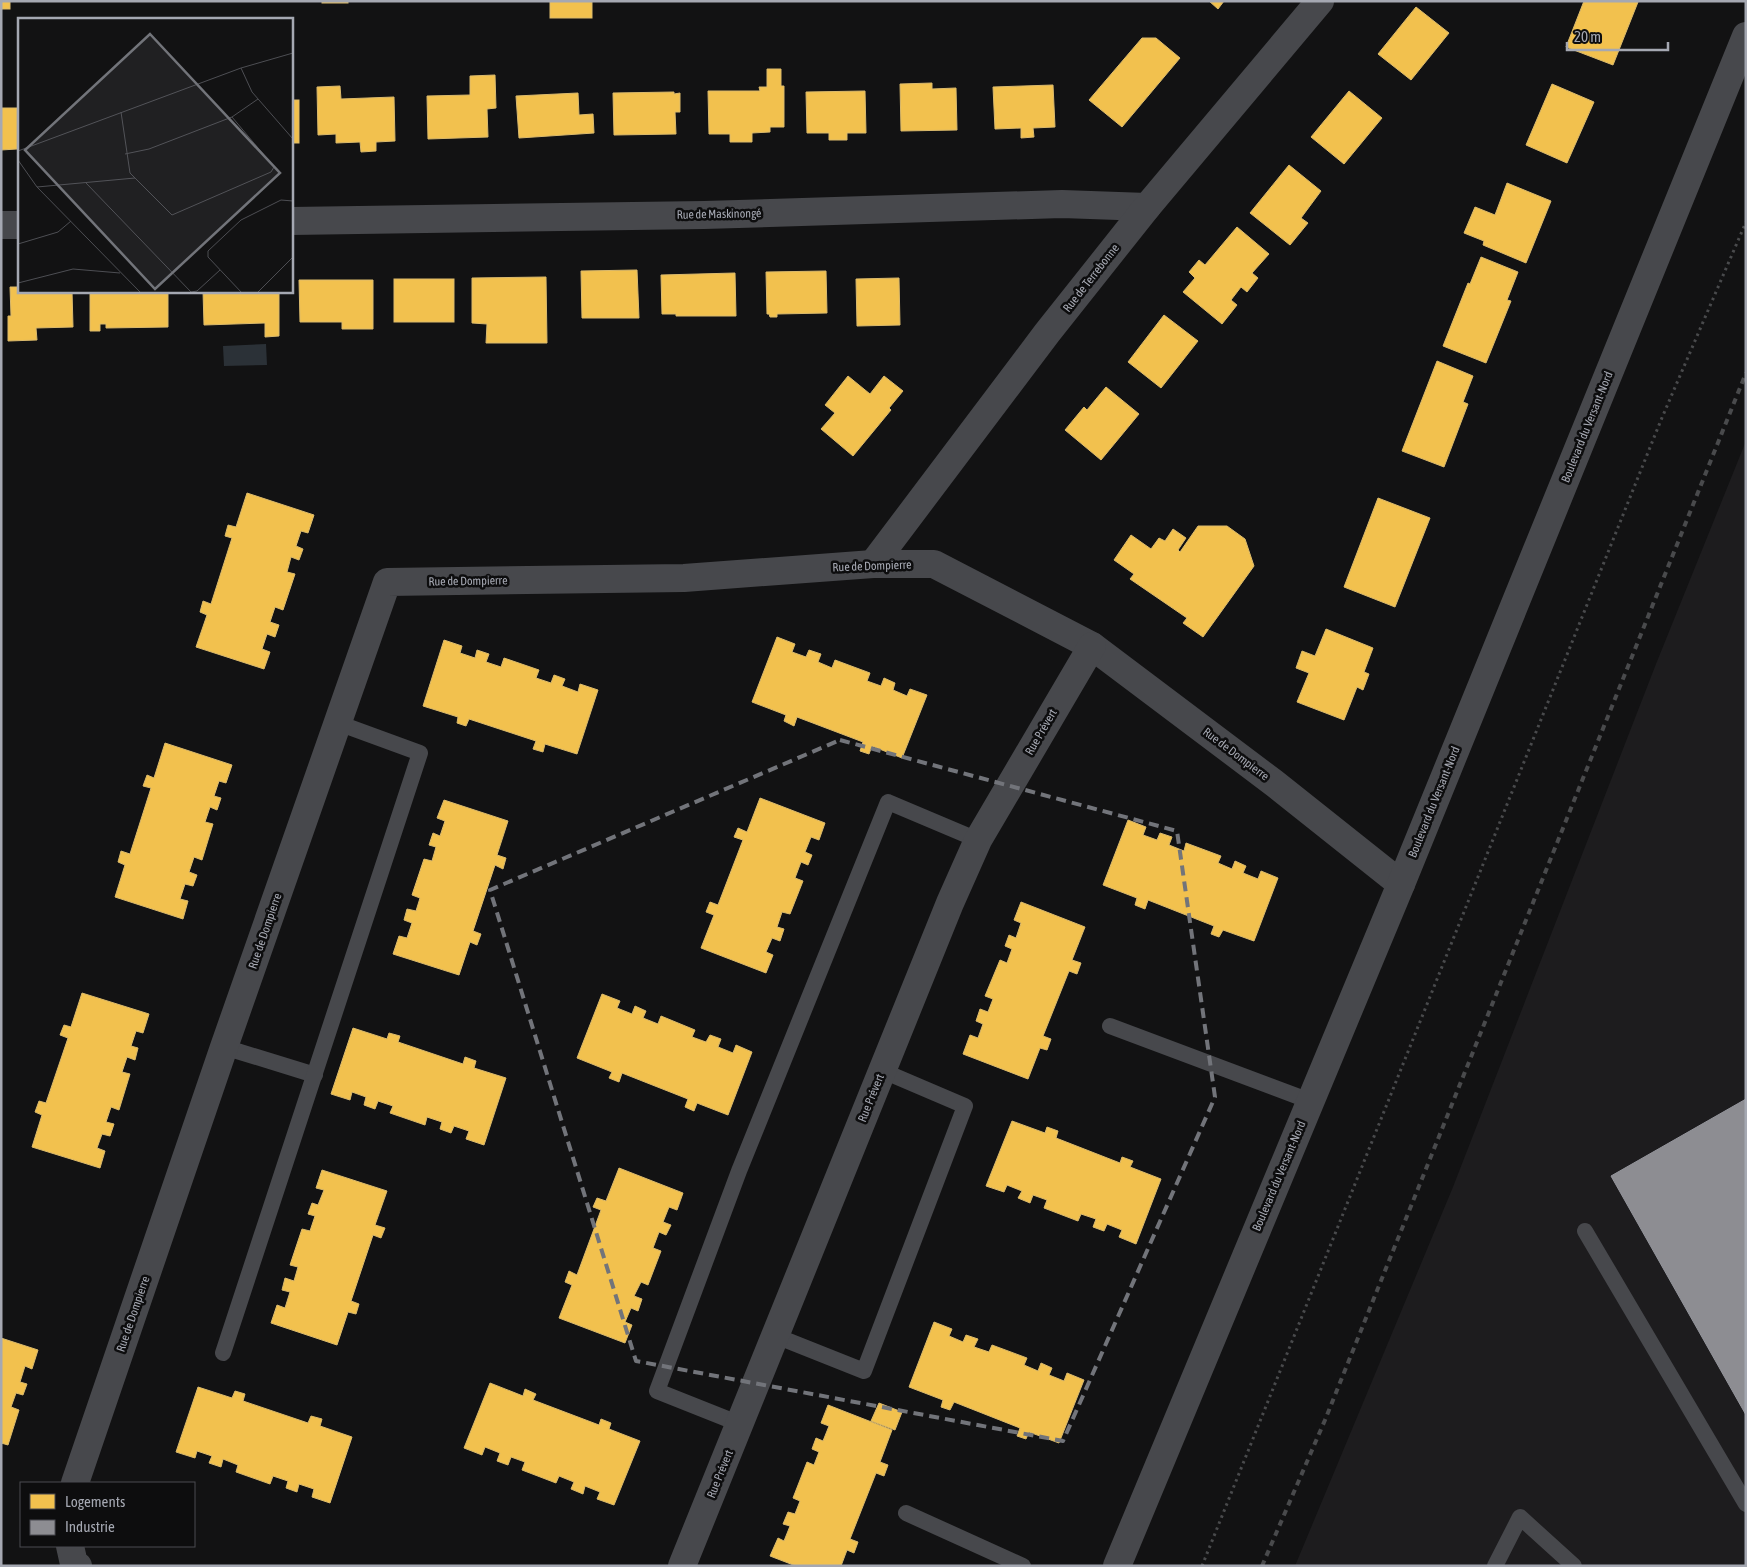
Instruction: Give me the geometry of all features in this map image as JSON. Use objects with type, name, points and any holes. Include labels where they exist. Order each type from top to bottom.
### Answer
[{"type":"street","name":"Rue de Terrebonne","points":[[873,564],[1047,334],[1148,206],[1320,1]]},
{"type":"street","name":"Boulevard du Versant-Nord","points":[[1117,1566],[1401,884],[1746,36]]},
{"type":"street","name":"Rue de Maskinongé","points":[[292,221],[694,215],[1062,204],[1148,206]]},
{"type":"street","points":[[1,225],[18,225]]},
{"type":"street","name":"Rue de Dompierre","points":[[75,1482],[224,1047],[387,582],[684,578],[873,564],[934,564],[1092,646],[1274,783],[1401,884]]},
{"type":"street","name":"Rue Prévert","points":[[682,1566],[950,904],[978,840],[1092,646]]},
{"type":"street","points":[[70,1547],[74,1564],[78,1566]]},
{"type":"lane","points":[[223,1353],[420,752],[338,723]]},
{"type":"lane","points":[[740,1424],[657,1391],[739,1171],[888,802],[978,840]]},
{"type":"lane","points":[[1110,1026],[1310,1101]]},
{"type":"lane","points":[[224,1047],[314,1075]]},
{"type":"lane","points":[[776,1336],[864,1371],[965,1106],[882,1071]]},
{"type":"lane","points":[[1585,1231],[1746,1504]]},
{"type":"lane","points":[[906,1514],[1023,1566]]},
{"type":"lane","points":[[1495,1566],[1520,1517],[1574,1566]]},
{"type":"path","points":[[1202,1566],[1657,428],[1746,222]]},
{"type":"highlighted area","points":[[840,740],[1177,831],[1215,1097],[1063,1441],[636,1361],[490,890]]},
{"type":"shaded area","points":[[266,344],[267,365],[224,366],[223,346]]},
{"type":"shaded area","points":[[1746,441],[1746,1566],[1295,1566],[1453,1187],[1656,664]]},
{"type":"building: Logements","points":[[1,1],[10,1],[10,9],[1,9]]},
{"type":"building: Logements","points":[[322,1],[348,1],[348,3],[322,3]]},
{"type":"building: Logements","points":[[550,1],[592,1],[592,18],[550,18]]},
{"type":"building: Logements","points":[[1209,1],[1224,1],[1218,9]]},
{"type":"building: Logements","points":[[1584,1],[1638,2],[1613,65],[1566,47]]},
{"type":"building: Logements","points":[[1416,7],[1449,33],[1411,80],[1378,54]]},
{"type":"building: Logements","points":[[1142,38],[1156,38],[1180,58],[1122,127],[1089,100]]},
{"type":"building: Logements","points":[[767,69],[781,69],[781,86],[784,86],[784,127],[770,127],[770,132],[752,133],[752,142],[730,142],[730,134],[709,134],[708,91],[760,91],[759,87],[767,87]]},
{"type":"building: Logements","points":[[495,75],[496,108],[487,109],[488,137],[428,139],[427,96],[470,95],[470,76]]},
{"type":"building: Logements","points":[[932,83],[932,89],[956,88],[957,130],[901,131],[900,84]]},
{"type":"building: Logements","points":[[1552,84],[1594,102],[1567,163],[1526,145]]},
{"type":"building: Logements","points":[[1053,85],[1055,127],[1033,128],[1034,137],[1021,138],[1021,128],[995,129],[993,87]]},
{"type":"building: Logements","points":[[340,86],[341,99],[394,97],[395,141],[376,142],[376,151],[361,152],[360,142],[336,143],[336,134],[318,135],[317,87]]},
{"type":"building: Logements","points":[[865,91],[866,133],[847,133],[847,140],[829,140],[829,133],[807,133],[806,92]]},
{"type":"building: Logements","points":[[1349,91],[1382,118],[1344,164],[1311,137]]},
{"type":"building: Logements","points":[[674,92],[674,94],[680,93],[680,112],[675,112],[676,134],[614,135],[613,93]]},
{"type":"building: Logements","points":[[578,93],[579,115],[593,114],[594,133],[519,138],[516,96]]},
{"type":"building: Logements","points":[[292,100],[299,100],[299,143],[292,143]]},
{"type":"building: Logements","points":[[1,108],[17,108],[17,149],[1,150]]},
{"type":"building: Logements","points":[[1289,165],[1321,191],[1301,218],[1308,223],[1290,245],[1250,213]]},
{"type":"building: Logements","points":[[1507,183],[1551,201],[1526,263],[1483,245],[1484,241],[1464,233],[1475,207],[1495,215]]},
{"type":"building: Logements","points":[[1237,227],[1269,254],[1252,273],[1258,278],[1247,292],[1241,287],[1231,300],[1237,305],[1222,324],[1183,292],[1195,278],[1189,272],[1199,260],[1205,265]]},
{"type":"building: Logements","points":[[1481,257],[1518,272],[1507,300],[1511,301],[1486,363],[1443,346],[1468,283],[1470,284]]},
{"type":"building: Logements","points":[[637,270],[639,318],[582,318],[581,271]]},
{"type":"building: Logements","points":[[826,271],[827,313],[777,314],[777,317],[770,317],[767,314],[766,272]]},
{"type":"building: Logements","points":[[735,273],[736,316],[676,316],[676,314],[662,314],[661,275]]},
{"type":"building: Logements","points":[[546,277],[547,343],[486,343],[487,324],[472,323],[472,278]]},
{"type":"building: Logements","points":[[899,278],[900,325],[857,326],[856,279]]},
{"type":"building: Logements","points":[[394,279],[454,279],[454,322],[394,322]]},
{"type":"building: Logements","points":[[299,280],[373,280],[373,329],[342,329],[342,322],[300,322]]},
{"type":"building: Logements","points":[[10,287],[18,287],[18,292],[72,292],[73,327],[36,328],[37,340],[8,341],[8,316],[11,316]]},
{"type":"building: Logements","points":[[90,292],[168,292],[168,327],[106,328],[106,324],[100,324],[100,331],[90,331]]},
{"type":"building: Logements","points":[[203,292],[279,292],[279,336],[265,337],[265,323],[204,325]]},
{"type":"building: Logements","points":[[1164,315],[1198,341],[1161,388],[1128,362]]},
{"type":"building: Logements","points":[[1437,361],[1473,376],[1463,402],[1468,404],[1444,467],[1402,451]]},
{"type":"building: Logements","points":[[848,376],[870,394],[884,376],[903,391],[889,408],[891,410],[853,456],[821,429],[835,413],[825,405]]},
{"type":"building: Logements","points":[[1106,387],[1139,414],[1101,460],[1065,430],[1084,407],[1087,410]]},
{"type":"building: Logements","points":[[247,493],[314,515],[308,533],[301,531],[296,546],[303,549],[299,560],[291,557],[287,572],[295,574],[283,610],[275,607],[270,622],[279,625],[275,637],[267,634],[262,649],[270,652],[264,669],[196,647],[207,615],[200,612],[203,601],[211,604],[232,538],[225,536],[228,525],[236,527]]},
{"type":"building: Logements","points":[[1378,498],[1430,518],[1395,607],[1344,587]]},
{"type":"building: Logements","points":[[1198,526],[1227,526],[1245,539],[1254,566],[1203,637],[1183,623],[1187,618],[1130,579],[1134,574],[1114,560],[1131,535],[1151,549],[1159,538],[1165,541],[1173,529],[1186,538],[1178,550],[1180,552]]},
{"type":"building: Logements","points":[[1326,629],[1373,648],[1364,672],[1369,674],[1363,690],[1357,687],[1344,720],[1297,702],[1309,673],[1296,668],[1302,651],[1315,656]]},
{"type":"building: Logements","points":[[777,637],[795,644],[792,652],[806,657],[809,650],[821,654],[818,662],[832,668],[835,660],[870,673],[867,681],[881,686],[884,678],[895,683],[893,690],[907,696],[910,689],[927,695],[902,758],[872,746],[869,754],[860,751],[863,742],[797,717],[794,726],[784,721],[786,715],[752,702]]},
{"type":"building: Logements","points":[[444,640],[462,646],[460,653],[475,658],[477,650],[489,654],[486,662],[501,667],[504,658],[539,670],[536,678],[551,683],[554,675],[565,679],[562,686],[578,692],[580,684],[598,690],[577,754],[545,744],[543,752],[533,749],[536,741],[469,719],[466,726],[457,723],[458,717],[423,706]]},
{"type":"building: Logements","points":[[165,743],[232,765],[226,783],[219,781],[214,796],[221,798],[217,810],[210,807],[205,822],[213,824],[202,860],[194,857],[189,872],[197,875],[193,886],[185,884],[180,899],[188,901],[183,919],[115,897],[125,865],[118,862],[121,851],[130,854],[151,788],[143,786],[147,775],[154,778]]},
{"type":"building: Logements","points":[[760,798],[825,823],[819,840],[811,837],[805,852],[812,855],[808,865],[801,862],[795,878],[803,881],[790,914],[782,912],[777,927],[784,929],[780,941],[772,938],[766,952],[773,955],[766,973],[701,948],[714,915],[706,912],[710,902],[718,905],[743,840],[734,837],[738,828],[747,832]]},
{"type":"building: Logements","points":[[444,800],[508,821],[497,855],[506,858],[503,869],[495,865],[473,931],[481,934],[477,945],[470,942],[459,975],[393,954],[399,936],[407,938],[412,923],[404,920],[407,909],[416,911],[420,898],[412,895],[424,859],[432,861],[436,847],[429,845],[433,833],[440,836],[445,821],[437,818]]},
{"type":"building: Logements","points":[[1128,820],[1146,827],[1143,835],[1157,840],[1160,833],[1172,837],[1169,845],[1184,851],[1186,843],[1221,856],[1218,863],[1232,869],[1235,861],[1246,866],[1243,873],[1258,879],[1261,871],[1278,878],[1254,941],[1223,930],[1219,937],[1211,934],[1214,926],[1148,900],[1145,909],[1135,905],[1137,898],[1103,885]]},
{"type":"building: Logements","points":[[1021,902],[1085,927],[1072,960],[1081,963],[1077,974],[1069,971],[1043,1036],[1051,1039],[1047,1050],[1040,1048],[1028,1079],[963,1054],[970,1035],[978,1038],[983,1024],[976,1021],[980,1009],[988,1012],[993,999],[985,996],[1000,960],[1007,963],[1012,949],[1005,946],[1009,935],[1016,938],[1021,923],[1014,920]]},
{"type":"building: Logements","points":[[82,993],[149,1014],[143,1033],[136,1031],[131,1046],[138,1048],[135,1060],[127,1057],[122,1072],[130,1074],[119,1110],[111,1107],[106,1122],[114,1124],[110,1136],[102,1134],[97,1148],[105,1151],[100,1168],[32,1147],[42,1115],[35,1112],[39,1101],[46,1103],[68,1038],[60,1035],[64,1025],[71,1027]]},
{"type":"building: Logements","points":[[602,994],[620,1001],[617,1008],[632,1014],[635,1006],[646,1011],[643,1018],[658,1024],[661,1016],[695,1030],[692,1037],[706,1042],[710,1035],[721,1039],[718,1047],[733,1053],[736,1045],[752,1052],[728,1115],[697,1103],[694,1111],[685,1107],[688,1099],[622,1073],[619,1082],[609,1078],[612,1072],[577,1058]]},
{"type":"building: Logements","points":[[353,1028],[387,1039],[389,1033],[400,1036],[398,1042],[463,1064],[465,1057],[476,1061],[474,1068],[506,1078],[484,1145],[466,1139],[469,1131],[454,1126],[451,1133],[440,1129],[442,1122],[427,1117],[425,1125],[390,1113],[393,1106],[378,1101],[375,1109],[364,1105],[366,1097],[352,1092],[350,1100],[331,1094]]},
{"type":"building: Logements","points":[[1012,1121],[1045,1133],[1047,1127],[1058,1131],[1056,1138],[1120,1163],[1122,1157],[1133,1161],[1130,1167],[1161,1179],[1136,1244],[1119,1237],[1122,1230],[1107,1224],[1104,1231],[1093,1227],[1096,1219],[1081,1214],[1078,1221],[1044,1208],[1047,1200],[1033,1195],[1030,1203],[1018,1198],[1022,1191],[1007,1185],[1004,1192],[986,1186]]},
{"type":"building: Logements","points":[[619,1168],[683,1193],[677,1210],[669,1207],[663,1222],[671,1225],[666,1235],[659,1232],[653,1248],[661,1251],[648,1285],[641,1282],[634,1296],[642,1299],[638,1311],[631,1308],[625,1322],[632,1325],[625,1343],[559,1318],[572,1285],[565,1282],[569,1271],[577,1275],[601,1210],[593,1207],[597,1198],[606,1201]]},
{"type":"building: Logements","points":[[322,1170],[387,1191],[375,1225],[385,1228],[381,1238],[373,1235],[351,1301],[359,1304],[356,1314],[348,1312],[337,1345],[271,1323],[277,1305],[285,1308],[290,1292],[282,1290],[285,1278],[294,1281],[298,1267],[290,1265],[302,1229],[310,1231],[315,1216],[308,1214],[312,1203],[318,1205],[324,1190],[316,1188]]},
{"type":"building: Logements","points":[[934,1322],[952,1329],[949,1336],[963,1342],[966,1335],[978,1339],[974,1347],[989,1352],[992,1345],[1027,1358],[1024,1365],[1038,1371],[1041,1363],[1052,1368],[1049,1375],[1064,1381],[1067,1373],[1084,1380],[1059,1443],[1029,1432],[1026,1439],[1017,1436],[1020,1428],[954,1402],[950,1410],[941,1407],[943,1400],[909,1387]]},
{"type":"building: Logements","points":[[1,1338],[38,1350],[32,1369],[25,1366],[20,1382],[27,1384],[23,1395],[16,1393],[11,1407],[19,1410],[8,1445],[1,1443]]},
{"type":"building: Logements","points":[[490,1383],[523,1396],[525,1389],[536,1394],[533,1400],[599,1425],[601,1419],[611,1423],[609,1429],[640,1441],[614,1505],[597,1499],[600,1492],[585,1486],[583,1494],[571,1489],[574,1482],[559,1476],[556,1483],[522,1470],[525,1462],[511,1457],[508,1465],[497,1461],[500,1453],[485,1447],[482,1455],[464,1448]]},
{"type":"building: Logements","points":[[198,1387],[232,1398],[235,1391],[245,1394],[243,1401],[308,1423],[311,1416],[322,1419],[320,1426],[352,1437],[330,1503],[312,1497],[314,1489],[299,1484],[297,1492],[286,1488],[288,1481],[273,1476],[270,1484],[236,1472],[238,1465],[223,1459],[221,1467],[209,1463],[212,1456],[197,1451],[195,1458],[176,1452]]},
{"type":"building: Logements","points":[[879,1403],[902,1412],[895,1430],[871,1421]]},
{"type":"building: Logements","points":[[828,1405],[892,1430],[880,1462],[888,1465],[884,1476],[876,1473],[850,1539],[858,1542],[854,1553],[847,1550],[841,1566],[796,1566],[770,1556],[778,1538],[784,1541],[790,1526],[783,1524],[788,1512],[795,1514],[800,1501],[793,1498],[807,1462],[814,1465],[819,1452],[812,1449],[816,1438],[823,1441],[829,1426],[821,1423]]},
{"type":"building: Industrie","points":[[1746,1099],[1746,1415],[1611,1176]]},
{"type":"railway","points":[[1262,1566],[1325,1420],[1746,373]]}]
